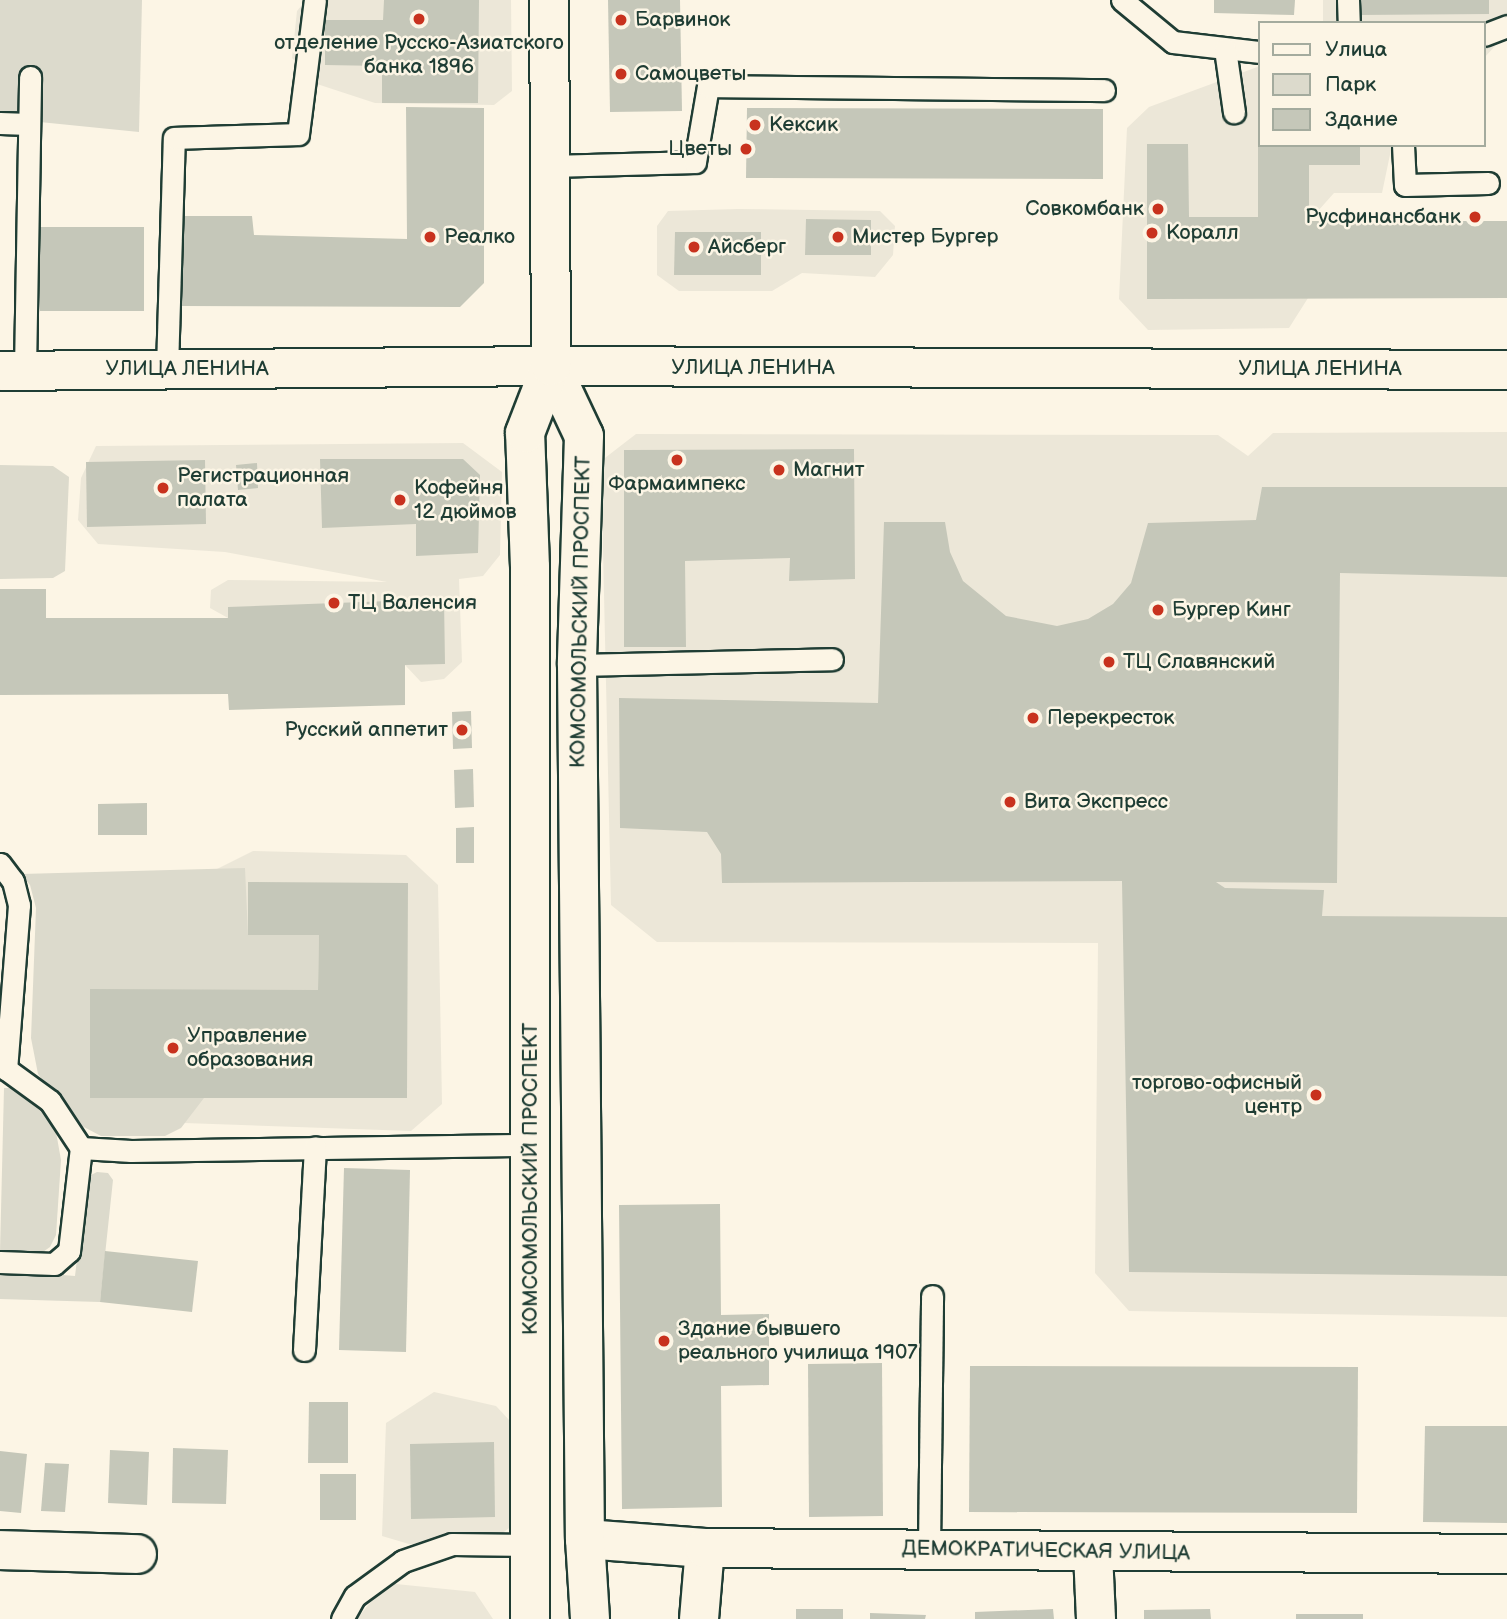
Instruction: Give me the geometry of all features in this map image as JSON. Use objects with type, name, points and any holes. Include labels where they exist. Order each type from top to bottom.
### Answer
[{"type":"main road","points":[[550,0],[551,366]]},
{"type":"main road","name":"УЛИЦА ЛЕНИНА","points":[[12,371],[551,366],[1507,370]]},
{"type":"main road","name":"КОМСОМОЛЬСКИЙ ПРОСПЕКТ","points":[[551,366],[584,436],[577,665],[585,1539],[590,1619]]},
{"type":"main road","name":"КОМСОМОЛЬСКИЙ ПРОСПЕКТ","points":[[530,1619],[530,567],[525,433],[551,366]]},
{"type":"main road","name":"ДЕМОКРАТИЧЕСКАЯ УЛИЦА","points":[[585,1539],[705,1548],[1507,1554]]},
{"type":"main road","points":[[699,1619],[705,1548]]},
{"type":"main road","points":[[0,1549],[137,1554]]},
{"type":"main road","points":[[1093,1553],[1096,1619]]},
{"type":"lane","points":[[167,369],[174,138],[298,134],[315,0]]},
{"type":"lane","points":[[1122,0],[1173,42],[1258,52]]},
{"type":"lane","points":[[1348,0],[1349,21]]},
{"type":"lane","points":[[1486,34],[1507,26]]},
{"type":"lane","points":[[1225,49],[1234,112]]},
{"type":"lane","points":[[12,371],[30,77]]},
{"type":"lane","points":[[552,166],[695,162],[708,86],[1104,90]]},
{"type":"lane","points":[[0,123],[29,124]]},
{"type":"lane","points":[[1403,147],[1405,184],[1488,183]]},
{"type":"lane","points":[[577,665],[832,659]]},
{"type":"lane","points":[[0,864],[13,881],[19,905],[3,1071],[50,1101],[82,1148],[69,1251],[54,1264],[0,1262]]},
{"type":"lane","points":[[82,1148],[131,1151],[532,1145]]},
{"type":"lane","points":[[304,1350],[315,1147]]},
{"type":"lane","points":[[929,1548],[932,1296]]},
{"type":"lane","points":[[342,1619],[355,1596],[403,1560],[452,1544],[531,1545]]},
{"type":"shaded area","points":[[306,0],[511,0],[512,91],[494,105],[375,103],[317,84],[292,58],[297,11]]},
{"type":"shaded area","points":[[1323,0],[1507,0],[1507,33],[1486,56],[1486,21],[1323,21]]},
{"type":"shaded area","points":[[1258,67],[1258,147],[1392,147],[1382,193],[1334,193],[1309,221],[1308,298],[1289,328],[1148,330],[1119,299],[1127,128],[1149,107]]},
{"type":"shaded area","points":[[668,211],[880,211],[895,226],[893,255],[875,277],[802,273],[772,291],[679,291],[657,275],[657,226]]},
{"type":"shaded area","points":[[1507,432],[1507,1317],[1129,1311],[1095,1273],[1098,943],[657,942],[611,905],[601,461],[636,434],[1218,435],[1248,456],[1273,433]]},
{"type":"shaded area","points":[[463,443],[502,472],[500,555],[483,576],[459,579],[462,662],[444,679],[421,682],[405,665],[404,632],[228,618],[210,608],[211,590],[228,580],[387,582],[225,552],[98,544],[78,520],[81,478],[96,446]]},
{"type":"shaded area","points":[[253,851],[406,855],[438,885],[442,1104],[411,1131],[69,1119],[51,980],[217,869]]},
{"type":"shaded area","points":[[434,1392],[496,1406],[521,1433],[514,1524],[491,1542],[409,1544],[382,1536],[386,1423]]},
{"type":"shaded area","points":[[386,1583],[475,1592],[493,1619],[357,1619]]},
{"type":"green space","points":[[0,0],[142,0],[139,132],[0,118]]},
{"type":"green space","points":[[0,465],[53,466],[69,477],[65,571],[53,578],[0,579]]},
{"type":"green space","points":[[245,868],[248,935],[319,935],[318,990],[91,990],[204,1098],[181,1128],[165,1136],[101,1136],[82,1126],[61,1107],[38,1074],[31,1038],[36,908],[30,885],[21,874]]},
{"type":"green space","points":[[4,1088],[15,1088],[43,1113],[56,1132],[61,1160],[56,1235],[50,1247],[40,1254],[0,1252]]},
{"type":"green space","points":[[97,1172],[108,1173],[113,1180],[100,1302],[0,1299],[0,1270],[75,1276],[87,1177]]},
{"type":"building","points":[[384,0],[479,0],[478,103],[382,103],[382,66],[325,65],[325,20],[383,20]]},
{"type":"building","points":[[608,0],[680,0],[682,111],[610,112]]},
{"type":"building","points":[[1214,0],[1295,0],[1294,15],[1214,13]]},
{"type":"building","points":[[1358,0],[1489,0],[1489,14],[1358,15]]},
{"type":"building","points":[[406,107],[484,108],[484,283],[460,307],[182,306],[181,216],[252,216],[254,235],[407,239]]},
{"type":"building","points":[[747,108],[1103,109],[1103,179],[746,178]]},
{"type":"building","points":[[1147,144],[1188,144],[1189,217],[1258,217],[1258,147],[1360,147],[1360,165],[1309,165],[1309,221],[1507,221],[1507,298],[1147,299]]},
{"type":"building","name":"Мистер Бургер","points":[[806,219],[871,220],[871,255],[805,255]]},
{"type":"building","points":[[40,227],[144,227],[144,311],[40,311]]},
{"type":"building","points":[[675,232],[761,232],[761,275],[674,275]]},
{"type":"building","points":[[854,449],[855,579],[789,581],[790,558],[685,561],[686,647],[624,647],[624,450]]},
{"type":"building","name":"Кофейня 12 дюймов","points":[[320,459],[463,459],[480,475],[478,553],[416,556],[416,524],[322,528]]},
{"type":"building","points":[[205,460],[206,524],[87,527],[86,462]]},
{"type":"building","points":[[257,463],[258,488],[238,490],[236,465]]},
{"type":"building","points":[[1262,487],[1507,487],[1507,577],[1340,573],[1337,883],[1216,882],[1225,888],[1324,890],[1322,916],[1507,917],[1507,1276],[1129,1272],[1122,881],[722,883],[721,854],[707,832],[620,828],[619,698],[878,703],[884,522],[945,522],[950,552],[963,581],[1006,616],[1057,626],[1088,619],[1113,604],[1131,583],[1148,523],[1256,520]]},
{"type":"building","points":[[0,589],[46,589],[46,618],[228,618],[228,607],[444,599],[445,664],[405,665],[405,705],[229,710],[228,694],[0,695]]},
{"type":"building","name":"Русский аппетит","points":[[471,711],[472,748],[453,749],[452,712]]},
{"type":"building","points":[[473,769],[474,807],[455,808],[454,770]]},
{"type":"building","points":[[147,803],[147,835],[98,835],[98,804]]},
{"type":"building","points":[[474,827],[474,863],[456,863],[456,828]]},
{"type":"building","points":[[248,882],[408,883],[407,1098],[90,1098],[90,989],[318,990],[319,935],[248,935]]},
{"type":"building","points":[[344,1168],[410,1170],[406,1352],[339,1350]]},
{"type":"building","points":[[720,1204],[721,1315],[769,1314],[769,1385],[721,1386],[722,1507],[622,1509],[619,1205]]},
{"type":"building","points":[[105,1251],[198,1261],[192,1312],[100,1302]]},
{"type":"building","points":[[882,1363],[883,1516],[809,1517],[808,1364]]},
{"type":"building","points":[[970,1366],[1358,1367],[1357,1513],[969,1512]]},
{"type":"building","points":[[309,1402],[348,1402],[348,1463],[308,1463]]},
{"type":"building","points":[[1425,1426],[1507,1426],[1507,1523],[1423,1522]]},
{"type":"building","points":[[494,1442],[495,1517],[411,1519],[410,1444]]},
{"type":"building","points":[[173,1448],[228,1450],[226,1504],[172,1503]]},
{"type":"building","points":[[110,1450],[149,1452],[147,1505],[108,1503]]},
{"type":"building","points":[[0,1451],[27,1454],[21,1513],[0,1511]]},
{"type":"building","points":[[45,1463],[69,1464],[65,1512],[41,1511]]},
{"type":"building","points":[[320,1474],[356,1474],[356,1520],[320,1520]]},
{"type":"building","points":[[796,1609],[843,1609],[843,1619],[796,1619]]},
{"type":"building","points":[[1053,1609],[1054,1619],[975,1619],[975,1612]]},
{"type":"building","points":[[1210,1609],[1211,1619],[1144,1619],[1144,1610]]},
{"type":"building","points":[[870,1613],[926,1615],[925,1619],[870,1619]]},
{"type":"building","points":[[1296,1614],[1363,1614],[1363,1619],[1296,1619]]},
{"type":"place","name":"отделение Русско-Азиатского банка 1896","points":[[419,19]]},
{"type":"place","name":"Барвинок","points":[[621,20]]},
{"type":"place","name":"Самоцветы","points":[[621,74]]},
{"type":"place","name":"Кексик","points":[[755,125]]},
{"type":"place","name":"Цветы","points":[[746,149]]},
{"type":"place","name":"Совкомбанк","points":[[1158,209]]},
{"type":"place","name":"Русфинансбанк","points":[[1475,217]]},
{"type":"place","name":"Коралл","points":[[1152,233]]},
{"type":"place","name":"Реалко","points":[[430,237]]},
{"type":"place","name":"Мистер Бургер","points":[[838,237]]},
{"type":"place","name":"Айсберг","points":[[694,247]]},
{"type":"place","name":"Фармаимпекс","points":[[677,460]]},
{"type":"place","name":"Магнит","points":[[779,470]]},
{"type":"place","name":"Регистрационная палата","points":[[163,488]]},
{"type":"place","name":"Кофейня 12 дюймов","points":[[400,500]]},
{"type":"place","name":"ТЦ Валенсия","points":[[334,603]]},
{"type":"place","name":"Бургер Кинг","points":[[1158,610]]},
{"type":"place","name":"ТЦ Славянский","points":[[1109,662]]},
{"type":"place","name":"Перекресток","points":[[1033,718]]},
{"type":"place","name":"Русский аппетит","points":[[462,730]]},
{"type":"place","name":"Вита Экспресс","points":[[1010,802]]},
{"type":"place","name":"Управление образования","points":[[173,1048]]},
{"type":"place","name":"торгово-офисный центр","points":[[1316,1095]]},
{"type":"place","name":"Здание бывшего реального училища 1907","points":[[664,1341]]}]
